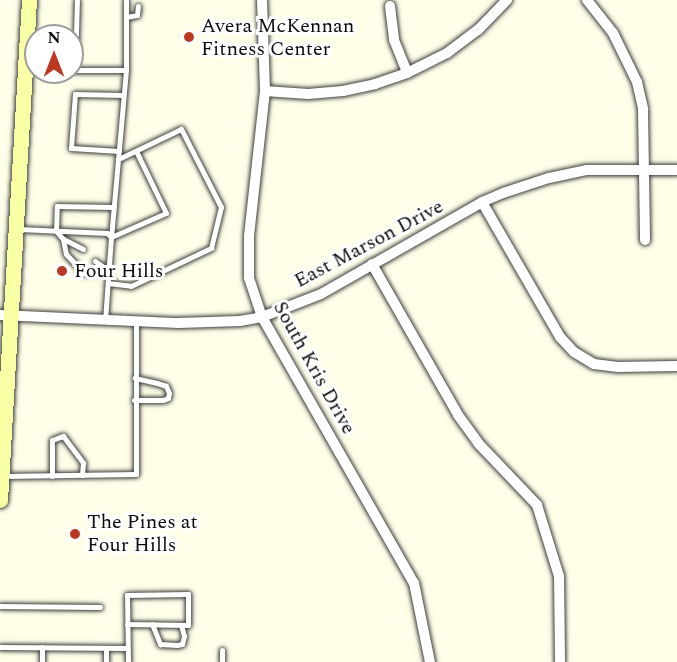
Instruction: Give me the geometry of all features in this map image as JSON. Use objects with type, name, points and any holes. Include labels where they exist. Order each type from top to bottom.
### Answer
[{"type":"main road","points":[[29,0],[30,24]]},
{"type":"main road","points":[[0,500],[6,409],[6,315],[17,229],[30,84]]},
{"type":"street","name":"South Kris Drive","points":[[262,0],[265,91],[248,258],[249,278],[262,317],[414,584],[427,634],[430,662]]},
{"type":"street","points":[[265,91],[308,94],[343,91],[375,84],[407,73],[462,41],[507,0]]},
{"type":"street","points":[[587,0],[613,33],[637,82],[644,109],[645,240]]},
{"type":"street","points":[[390,6],[394,40],[407,73]]},
{"type":"street","name":"East Marson Drive","points":[[6,315],[136,322],[211,323],[262,317],[321,294],[482,202],[549,178],[587,170],[677,170]]},
{"type":"street","points":[[482,202],[560,337],[574,352],[594,364],[677,366]]},
{"type":"street","points":[[372,264],[458,415],[478,443],[537,505],[559,576],[561,662]]},
{"type":"lane","points":[[76,24],[77,0]]},
{"type":"lane","points":[[105,320],[126,70],[126,0]]},
{"type":"lane","points":[[126,17],[137,15],[138,6]]},
{"type":"lane","points":[[84,70],[126,70]]},
{"type":"lane","points":[[118,152],[71,148],[75,94],[123,95]]},
{"type":"lane","points":[[108,283],[131,286],[211,248],[221,207],[181,129],[118,159]]},
{"type":"lane","points":[[111,237],[166,213],[136,151]]},
{"type":"lane","points":[[83,249],[63,238],[56,231],[57,206],[114,207]]},
{"type":"lane","points":[[17,229],[107,233],[111,237]]},
{"type":"lane","points":[[63,238],[66,254],[84,273],[109,270]]},
{"type":"lane","points":[[95,261],[109,270]]},
{"type":"lane","points":[[2,477],[135,474],[136,322]]},
{"type":"lane","points":[[135,378],[158,383],[166,387],[169,393],[168,398],[163,400],[135,400]]},
{"type":"lane","points":[[52,476],[52,440],[63,436],[83,463],[82,475]]},
{"type":"lane","points":[[127,624],[188,625],[188,594],[127,595],[127,624],[128,662]]},
{"type":"lane","points":[[0,606],[100,607]]},
{"type":"lane","points":[[152,624],[160,644],[177,645],[182,644],[184,636],[181,625]]},
{"type":"lane","points":[[0,647],[128,648]]},
{"type":"lane","points":[[42,647],[42,662]]},
{"type":"lane","points":[[105,662],[106,648]]},
{"type":"lane","points":[[222,650],[222,662]]},
{"type":"place","name":"Avera McKennan Fitness Center","points":[[189,37]]},
{"type":"place","name":"Four Hills","points":[[62,271]]},
{"type":"place","name":"The Pines at Four Hills","points":[[75,534]]}]
